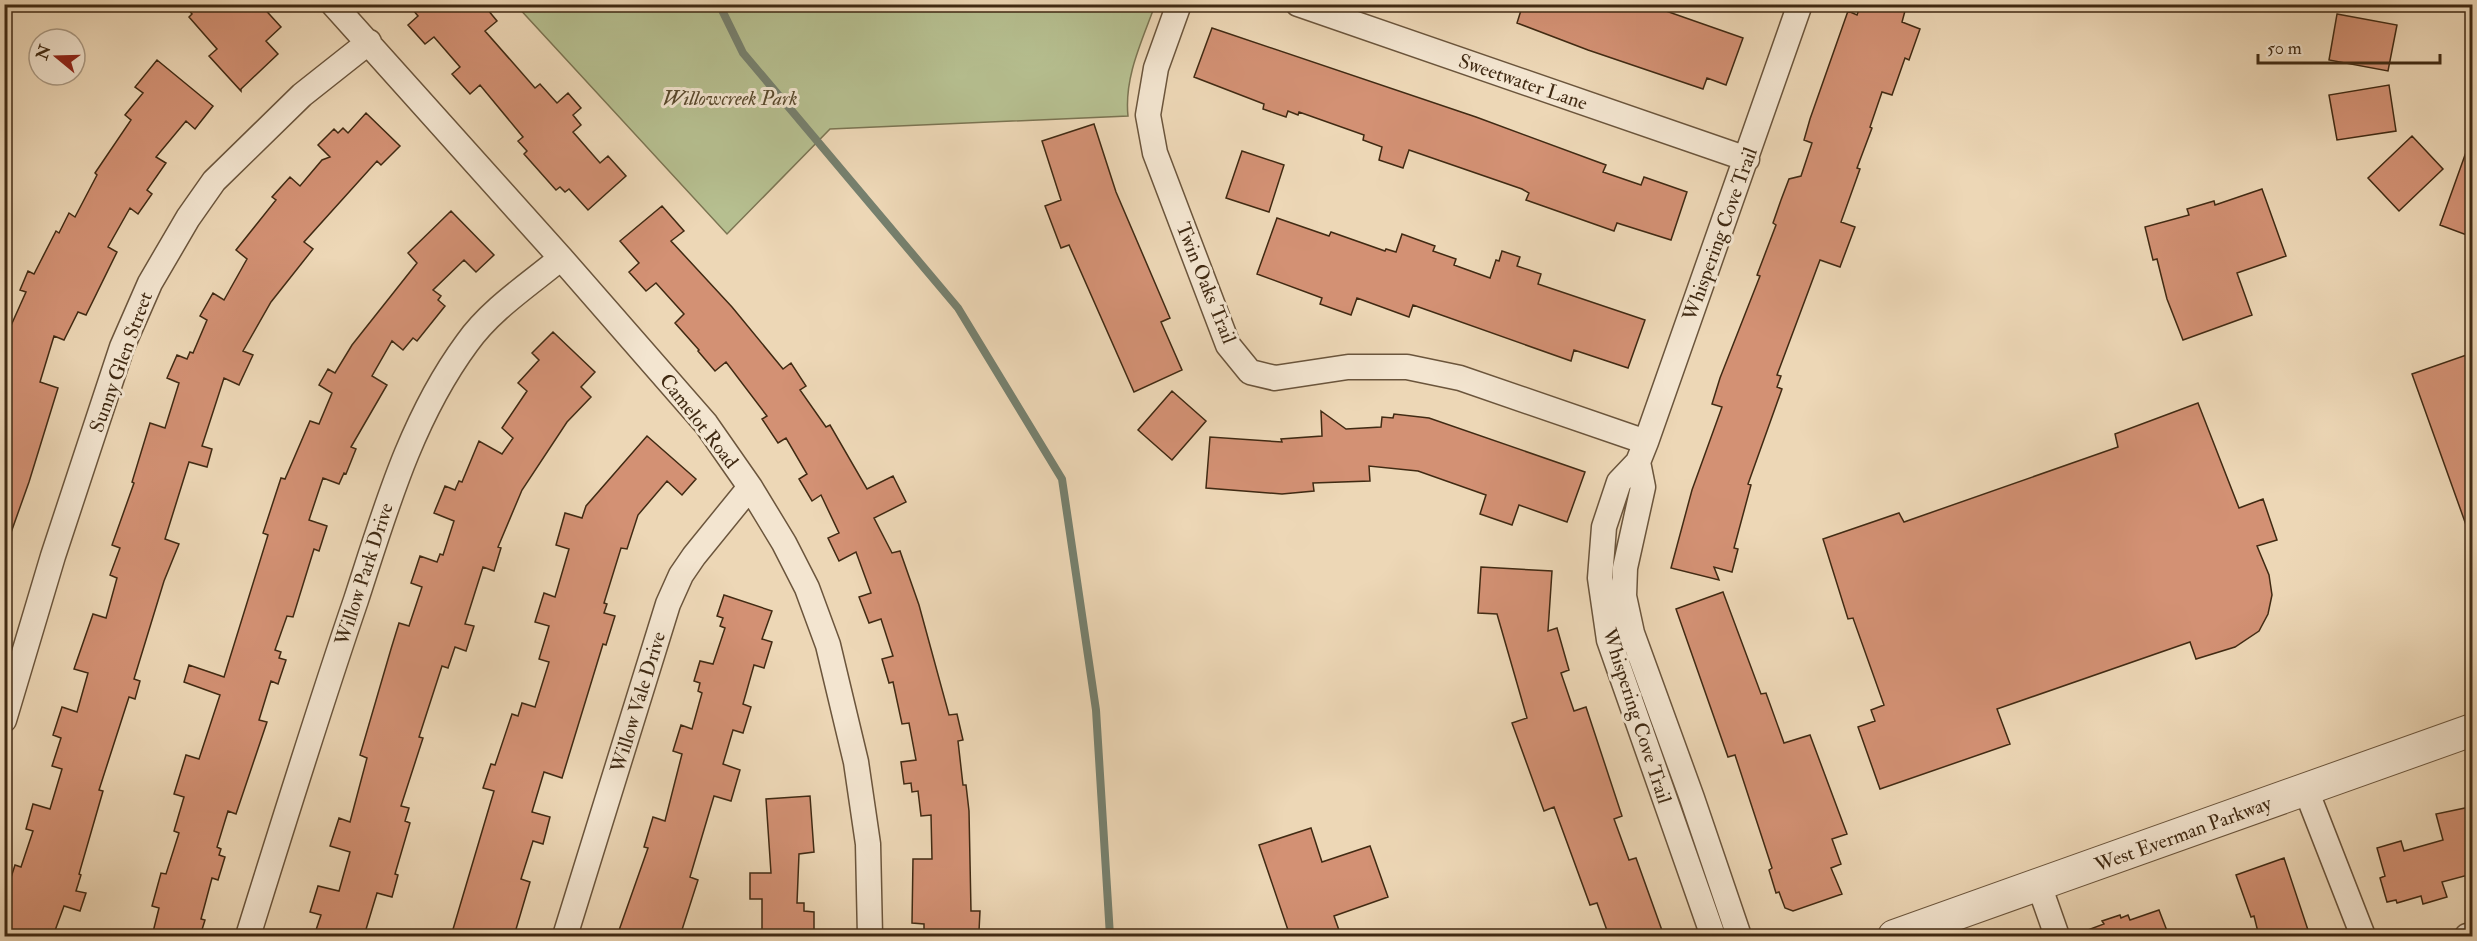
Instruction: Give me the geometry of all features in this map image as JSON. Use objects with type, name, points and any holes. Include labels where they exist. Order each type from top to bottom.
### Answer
[{"type":"street","name":"Camelot Road","points":[[333,4],[561,258],[706,424],[750,487],[784,543],[807,588],[828,645],[856,762],[868,844],[870,936]]},
{"type":"street","name":"Twin Oaks Trail","points":[[1179,4],[1156,68],[1148,115],[1149,124],[1155,153],[1228,345],[1250,372],[1275,378],[1348,367],[1407,367],[1460,378],[1642,452]]},
{"type":"street","name":"Sweetwater Lane","points":[[1298,4],[1747,159]]},
{"type":"street","name":"Whispering Cove Trail","points":[[1713,936],[1692,880],[1634,676],[1632,633],[1624,596],[1624,568],[1643,487],[1642,452],[1800,4]]},
{"type":"street","name":"Sunny Glen Street","points":[[4,720],[53,556],[122,347],[150,283],[188,218],[214,181],[302,96],[369,42]]},
{"type":"street","name":"Willow Park Drive","points":[[248,936],[313,729],[400,468],[446,373],[468,340],[492,316],[561,258]]},
{"type":"street","name":"Willow Vale Drive","points":[[565,936],[668,604],[681,575],[694,555],[750,487]]},
{"type":"street","name":"Whispering Cove Trail","points":[[1634,676],[1692,798],[1739,936]]},
{"type":"street","name":"West Everman Parkway","points":[[1894,936],[2472,730]]},
{"type":"street","points":[[2306,790],[2363,936]]},
{"type":"street","points":[[1692,880],[1716,872]]},
{"type":"street","points":[[2039,885],[2057,936]]},
{"type":"street","points":[[2467,936],[2472,935]]},
{"type":"green space","name":"Willowcreek Park","points":[[516,5],[1155,5],[1131,73],[1127,102],[1128,116],[830,129],[727,234]]},
{"type":"building","points":[[184,4],[260,4],[281,27],[266,41],[278,54],[241,91],[209,56],[217,49],[189,17],[192,14]]},
{"type":"building","points":[[408,4],[483,4],[497,21],[485,31],[535,88],[540,84],[557,103],[568,93],[581,108],[573,115],[581,125],[573,132],[600,163],[608,156],[626,176],[588,210],[569,189],[565,192],[560,187],[556,190],[524,154],[527,151],[518,141],[523,137],[480,85],[470,94],[452,74],[460,67],[434,37],[425,44],[408,25],[418,16]]},
{"type":"building","points":[[1523,4],[1646,4],[1743,38],[1726,85],[1707,78],[1703,89],[1517,23]]},
{"type":"building","points":[[1861,4],[1887,4],[1905,11],[1902,22],[1920,29],[1909,60],[1905,58],[1892,95],[1882,92],[1870,127],[1872,128],[1857,168],[1860,169],[1841,222],[1855,227],[1840,267],[1820,260],[1777,375],[1781,376],[1777,387],[1782,389],[1748,484],[1751,485],[1734,548],[1738,549],[1732,572],[1714,567],[1719,580],[1671,568],[1692,490],[1722,407],[1712,404],[1720,378],[1760,276],[1757,275],[1776,225],[1773,223],[1789,179],[1801,176],[1812,143],[1804,140],[1848,11],[1857,15]]},
{"type":"building","points":[[2337,14],[2397,25],[2388,71],[2329,60]]},
{"type":"building","points":[[1212,28],[1476,117],[1606,165],[1603,172],[1641,185],[1644,177],[1687,192],[1671,240],[1617,223],[1614,231],[1526,200],[1529,193],[1522,189],[1409,150],[1403,168],[1379,160],[1382,147],[1363,140],[1364,135],[1299,112],[1298,115],[1288,111],[1286,117],[1263,109],[1264,104],[1194,77]]},
{"type":"building","points":[[157,60],[213,106],[195,129],[186,121],[156,157],[166,163],[147,190],[152,194],[138,214],[130,208],[108,247],[117,252],[86,315],[78,312],[64,340],[54,336],[40,382],[58,388],[29,482],[8,541],[4,540],[4,339],[7,340],[9,330],[26,292],[20,290],[28,271],[34,274],[56,231],[59,233],[69,213],[75,217],[97,175],[95,173],[131,120],[125,115],[143,93],[135,87]]},
{"type":"building","points":[[2389,85],[2396,131],[2337,140],[2329,95]]},
{"type":"building","points":[[366,113],[400,146],[381,165],[377,161],[304,242],[313,249],[271,302],[243,351],[253,355],[239,385],[224,378],[202,446],[212,449],[207,467],[189,462],[165,539],[179,544],[164,581],[134,679],[140,681],[135,699],[129,697],[99,790],[103,791],[76,891],[86,893],[80,911],[64,906],[53,936],[4,936],[4,899],[15,865],[21,867],[33,831],[26,829],[33,804],[50,809],[62,769],[52,766],[61,738],[53,735],[62,707],[77,712],[88,673],[74,669],[93,614],[106,618],[117,578],[110,575],[120,548],[112,545],[134,483],[132,482],[150,423],[165,428],[179,383],[167,378],[177,355],[187,359],[190,352],[193,353],[207,320],[200,316],[213,293],[224,300],[247,259],[236,250],[276,200],[272,197],[290,177],[300,186],[322,160],[330,157],[318,145],[334,129],[338,133],[343,128],[348,133]]},
{"type":"building","points":[[1094,124],[1116,192],[1170,318],[1161,322],[1182,370],[1134,392],[1069,245],[1061,248],[1045,206],[1061,200],[1042,141]]},
{"type":"building","points":[[2412,136],[2443,169],[2399,211],[2368,178]]},
{"type":"building","points":[[2470,141],[2472,142],[2472,237],[2440,225]]},
{"type":"building","points":[[1242,151],[1284,165],[1269,212],[1226,198]]},
{"type":"building","points":[[2262,189],[2286,256],[2237,273],[2252,315],[2183,340],[2167,299],[2157,259],[2153,260],[2145,227],[2189,215],[2187,209],[2214,201],[2215,205]]},
{"type":"building","points":[[662,206],[684,231],[671,241],[732,307],[783,369],[791,363],[806,386],[800,390],[826,427],[830,425],[867,489],[893,476],[906,502],[874,518],[892,553],[900,551],[919,605],[949,715],[957,714],[963,740],[958,741],[963,785],[966,785],[969,811],[971,911],[980,911],[979,931],[965,931],[965,936],[924,936],[924,924],[912,923],[913,859],[932,859],[931,815],[921,816],[918,791],[912,792],[911,783],[904,784],[901,762],[916,760],[909,723],[902,724],[893,682],[889,683],[882,659],[893,656],[881,619],[869,623],[859,597],[871,593],[856,552],[839,561],[828,538],[839,533],[821,495],[812,501],[799,479],[807,474],[786,438],[778,443],[762,419],[767,416],[726,362],[715,371],[698,351],[675,323],[684,314],[656,283],[646,291],[629,272],[639,263],[620,241]]},
{"type":"building","points":[[451,211],[494,255],[476,272],[464,260],[433,290],[441,296],[438,300],[445,306],[417,341],[413,338],[403,350],[392,341],[372,376],[387,385],[351,447],[356,449],[346,474],[344,473],[339,484],[323,478],[309,520],[327,526],[319,551],[314,549],[293,617],[287,616],[275,650],[281,652],[279,658],[286,660],[278,684],[271,681],[259,720],[267,722],[236,814],[228,811],[217,847],[221,849],[219,855],[225,857],[218,880],[212,878],[201,919],[205,920],[200,936],[169,936],[153,932],[159,908],[152,906],[161,873],[166,874],[179,833],[174,831],[184,797],[174,794],[186,755],[199,759],[220,695],[184,682],[189,665],[224,677],[268,535],[263,533],[281,478],[285,479],[310,421],[319,424],[332,393],[319,385],[328,369],[335,373],[352,345],[417,263],[408,253]]},
{"type":"building","points":[[1277,218],[1329,236],[1331,232],[1385,251],[1386,249],[1396,252],[1402,234],[1435,246],[1433,251],[1456,259],[1454,265],[1490,278],[1496,260],[1499,261],[1502,251],[1520,257],[1517,266],[1541,274],[1538,284],[1645,320],[1628,368],[1574,350],[1571,361],[1413,305],[1409,317],[1357,298],[1351,315],[1320,304],[1322,298],[1257,274]]},
{"type":"building","points":[[553,332],[595,372],[581,387],[591,397],[567,422],[522,490],[498,547],[501,548],[494,571],[483,567],[465,624],[474,626],[466,651],[455,647],[448,668],[442,666],[419,737],[423,738],[401,806],[409,808],[405,821],[410,823],[395,874],[398,875],[392,897],[377,893],[364,936],[314,936],[321,915],[310,912],[318,886],[339,891],[350,852],[330,846],[339,818],[350,822],[367,758],[360,755],[391,649],[399,623],[409,626],[422,587],[411,583],[420,556],[437,562],[440,554],[443,555],[454,521],[434,513],[445,486],[455,490],[459,481],[462,482],[479,441],[502,454],[513,438],[502,428],[527,391],[518,383],[539,360],[532,353]]},
{"type":"building","points":[[2472,353],[2472,536],[2470,536],[2412,374]]},
{"type":"building","points":[[1172,391],[1206,421],[1172,460],[1138,430]]},
{"type":"building","points":[[2198,403],[2239,508],[2263,499],[2277,540],[2257,546],[2269,575],[2272,595],[2268,614],[2259,631],[2235,647],[2196,659],[2190,642],[1997,709],[2010,744],[1880,789],[1858,727],[1875,721],[1871,710],[1884,705],[1853,618],[1848,619],[1823,539],[1899,513],[1904,522],[2118,447],[2115,434]]},
{"type":"building","points":[[1321,411],[1346,429],[1381,427],[1382,417],[1393,418],[1394,414],[1429,418],[1585,472],[1567,522],[1519,505],[1512,525],[1480,514],[1486,495],[1418,471],[1369,466],[1370,481],[1313,483],[1314,491],[1282,494],[1206,488],[1210,437],[1282,442],[1281,439],[1322,436]]},
{"type":"building","points":[[647,436],[696,479],[682,495],[667,481],[638,515],[627,549],[621,548],[604,603],[607,604],[604,613],[615,616],[606,645],[603,644],[562,778],[544,772],[532,812],[550,817],[543,844],[533,841],[521,879],[530,882],[514,936],[451,936],[494,791],[483,788],[491,764],[495,765],[512,714],[518,716],[522,703],[535,707],[549,662],[539,659],[549,626],[535,622],[544,593],[555,597],[569,549],[556,545],[565,513],[582,518],[586,506]]},
{"type":"building","points":[[1481,567],[1552,571],[1548,631],[1557,628],[1569,670],[1561,673],[1574,711],[1586,707],[1622,816],[1614,819],[1629,860],[1636,858],[1664,936],[1609,936],[1597,903],[1590,905],[1554,807],[1544,811],[1512,723],[1527,718],[1497,614],[1478,613]]},
{"type":"building","points":[[1723,592],[1761,694],[1766,693],[1784,743],[1810,735],[1847,834],[1832,839],[1841,864],[1831,868],[1842,894],[1793,911],[1785,908],[1779,892],[1776,893],[1769,870],[1772,868],[1735,755],[1728,757],[1676,609]]},
{"type":"building","points":[[724,595],[772,611],[762,639],[772,642],[764,668],[754,665],[743,704],[751,707],[743,733],[733,730],[723,764],[740,770],[731,801],[714,796],[690,877],[698,880],[680,936],[617,936],[648,848],[644,847],[653,817],[665,821],[682,754],[673,751],[681,725],[692,729],[702,693],[698,691],[700,683],[694,681],[700,661],[713,664],[725,628],[720,626],[723,618],[717,616]]},
{"type":"building","points":[[810,796],[814,852],[799,854],[797,903],[804,903],[804,911],[814,912],[814,932],[762,931],[762,899],[750,899],[750,873],[771,873],[766,799]]},
{"type":"building","points":[[2470,807],[2472,874],[2442,882],[2447,897],[2423,904],[2421,896],[2397,903],[2396,900],[2387,902],[2380,878],[2385,876],[2377,848],[2401,841],[2404,851],[2443,840],[2436,814]]},
{"type":"building","points":[[1311,828],[1322,862],[1370,846],[1388,897],[1334,916],[1341,936],[1290,936],[1259,845]]},
{"type":"building","points":[[2284,858],[2310,936],[2259,936],[2254,916],[2251,917],[2236,875]]},
{"type":"building","points":[[2159,910],[2169,936],[2077,936],[2077,934],[2104,924],[2102,921],[2120,915],[2121,918],[2128,915],[2130,920]]},
{"type":"waterway","points":[[719,4],[743,53],[958,308],[1062,479],[1096,710],[1110,936]]}]
